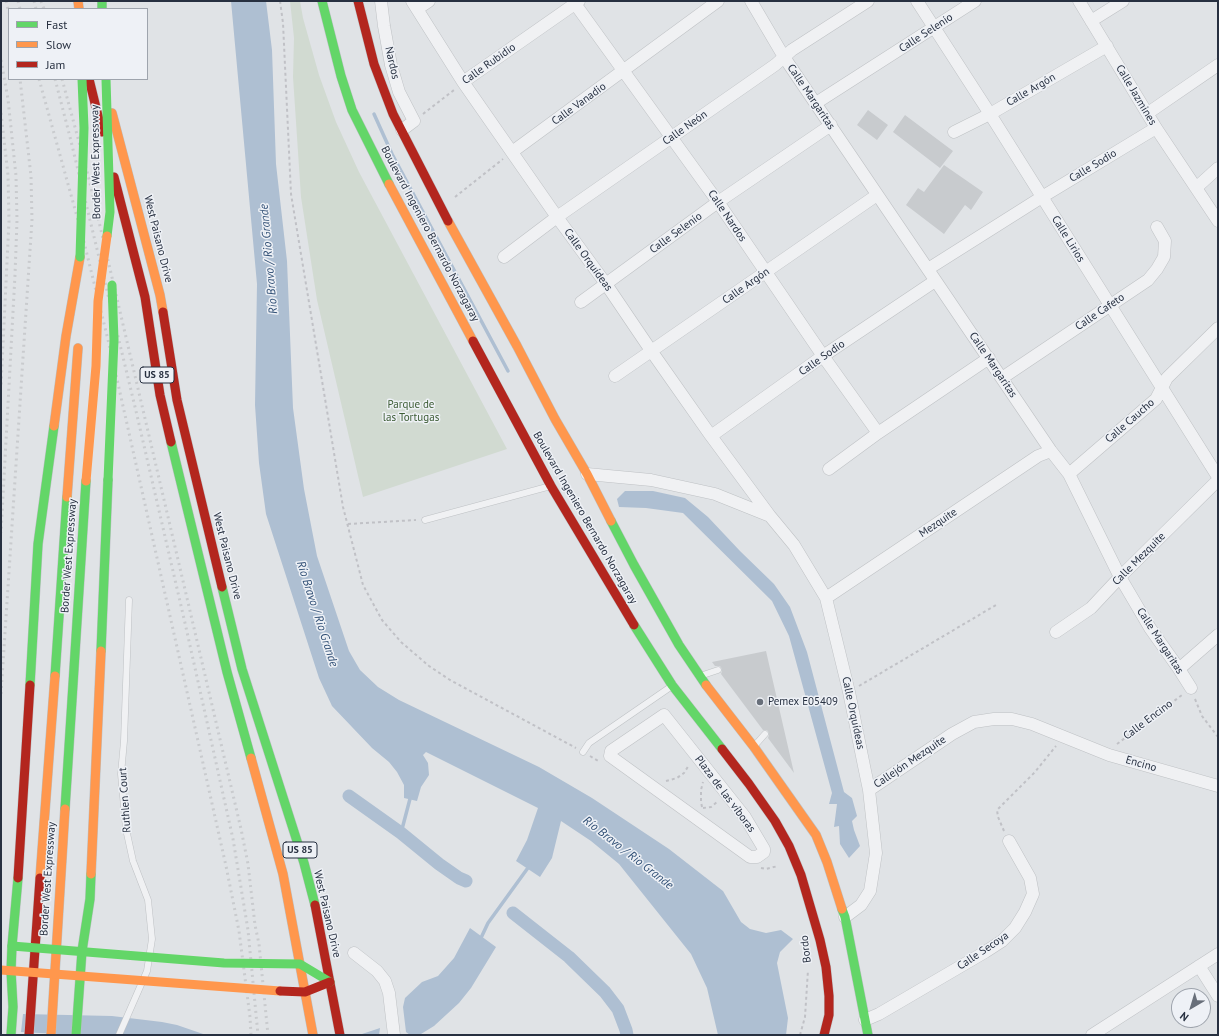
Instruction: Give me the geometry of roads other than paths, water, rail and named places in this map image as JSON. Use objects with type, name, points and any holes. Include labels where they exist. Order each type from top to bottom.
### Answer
[{"type":"main road","name":"Boulevard Ingeniero Bernardo Norzagaray","points":[[322,1],[341,76],[352,110],[376,161],[551,486],[642,639],[672,685],[713,732],[775,821],[789,846],[801,875],[820,940],[826,967],[829,1015],[824,1035]]},
{"type":"main road","name":"Boulevard Ingeniero Bernardo Norzagaray","points":[[358,1],[374,64],[393,114],[441,208],[638,571],[679,645],[729,721],[754,747],[816,835],[827,862],[845,917],[868,1035]]},
{"type":"main road","name":"Border West Expressway","points":[[78,320],[83,135],[82,80]]},
{"type":"main road","name":"US 85","points":[[89,80],[145,297],[160,395],[203,577],[227,672],[283,874],[313,1035]]},
{"type":"main road","name":"West Paisano Drive","points":[[102,80],[136,200],[160,295],[177,400],[242,669],[304,863],[316,913],[340,1035]]},
{"type":"main road","name":"Border West Expressway","points":[[50,1035],[86,481],[96,366],[98,301],[110,212],[106,80]]},
{"type":"main road","points":[[76,1035],[82,951],[90,899],[105,562],[114,340],[110,212]]},
{"type":"main road","points":[[11,1035],[13,1007],[11,970],[12,946],[17,899],[38,544],[66,336],[80,257]]},
{"type":"main road","name":"Border West Expressway","points":[[29,1035],[78,336]]},
{"type":"main road","points":[[12,946],[224,963],[300,964],[330,982]]},
{"type":"main road","points":[[1,970],[305,992],[330,982]]},
{"type":"street","name":"Nardos","points":[[381,1],[391,64],[399,92],[414,121],[402,130]]},
{"type":"street","points":[[414,5],[429,1]]},
{"type":"street","name":"Calle Vanadio","points":[[512,152],[718,1]]},
{"type":"street","name":"Calle Margaritas","points":[[751,1],[784,57],[1051,451],[1069,474],[1120,577],[1150,628],[1191,688]]},
{"type":"street","name":"Calle Neón","points":[[504,257],[792,50],[868,1]]},
{"type":"street","name":"Calle Lirios","points":[[917,1],[990,114],[1218,477]]},
{"type":"street","name":"Calle Selenio","points":[[816,103],[975,1]]},
{"type":"street","name":"Calle Jazmines","points":[[1079,1],[1156,128],[1197,187]]},
{"type":"street","points":[[1091,21],[1124,1]]},
{"type":"street","name":"Calle Nardos","points":[[576,2],[671,138],[718,202],[823,356],[878,433]]},
{"type":"street","name":"Calle Rubidio","points":[[463,82],[576,2]]},
{"type":"street","name":"Calle Orquídeas","points":[[414,5],[463,82],[606,284],[711,436],[770,516],[794,545],[826,598],[849,692],[869,790],[876,853],[870,891],[861,905],[845,917]]},
{"type":"street","name":"Calle Argón","points":[[954,132],[990,114],[1107,46]]},
{"type":"street","points":[[1148,113],[1218,65]]},
{"type":"street","name":"Calle Selenio","points":[[582,302],[718,202],[831,125]]},
{"type":"street","name":"Calle Sodio","points":[[928,269],[1042,197],[1156,128]]},
{"type":"street","points":[[1218,168],[1197,187],[1218,221]]},
{"type":"street","name":"Calle Argón","points":[[615,376],[652,352],[877,195]]},
{"type":"street","name":"Calle Cafeto","points":[[1002,378],[1148,280],[1157,270],[1164,257],[1165,241],[1157,227]]},
{"type":"street","name":"Calle Sodio","points":[[711,436],[823,356],[935,281]]},
{"type":"street","name":"Calle Caucho","points":[[1069,474],[1156,399],[1167,378],[1218,328]]},
{"type":"street","points":[[829,469],[878,433],[989,358]]},
{"type":"street","name":"Mezquite","points":[[826,598],[1038,456],[1051,451]]},
{"type":"street","name":"Calle Orquídeas","points":[[586,474],[651,480],[716,494],[770,516]]},
{"type":"street","name":"Calle Mezquite","points":[[1056,632],[1092,608],[1120,577],[1218,480]]},
{"type":"street","points":[[1179,669],[1218,635]]},
{"type":"street","name":"Plaza de las víboras","points":[[664,715],[745,817],[760,842],[764,852],[757,857],[750,857],[610,756],[610,752],[664,715]]},
{"type":"street","name":"Encino","points":[[952,734],[974,722],[994,719],[1012,719],[1032,724],[1109,755],[1218,786]]},
{"type":"street","name":"Callejón Mezquite","points":[[869,790],[952,734]]},
{"type":"street","name":"Calle Secoya","points":[[865,1020],[879,1014],[985,952],[1002,941],[1015,928],[1025,912],[1033,894],[1030,878],[1009,841]]},
{"type":"street","points":[[354,953],[377,971],[385,981],[389,993],[394,1035]]},
{"type":"street","points":[[1092,1035],[1218,954]]},
{"type":"street","points":[[1199,966],[1218,996]]},
{"type":"lane","points":[[425,520],[551,486]]},
{"type":"lane","name":"Ruthlen Court","points":[[119,1035],[147,971],[152,939],[148,900],[133,861],[126,828],[121,774],[124,741],[129,600]]},
{"type":"lane","points":[[700,676],[718,670]]},
{"type":"lane","points":[[583,752],[589,743],[672,685]]},
{"type":"lane","points":[[754,747],[765,734]]},
{"type":"water","name":"Río Bravo / Rio Grande","points":[[231,1],[266,1],[272,50],[276,164],[287,261],[293,408],[304,489],[317,556],[349,651],[360,670],[378,687],[399,700],[539,767],[592,798],[669,849],[723,891],[741,922],[750,929],[766,933],[781,930],[793,939],[780,952],[777,963],[788,1018],[786,1035],[718,1035],[707,988],[691,954],[619,864],[591,841],[561,821],[552,858],[540,877],[516,861],[527,840],[538,808],[426,752],[423,755],[428,763],[429,775],[421,787],[417,801],[404,798],[404,785],[397,772],[389,762],[372,748],[332,706],[319,678],[266,514],[259,463],[255,405],[257,284]]},
{"type":"water","points":[[625,491],[653,491],[685,498],[708,517],[774,584],[790,607],[807,652],[844,792],[852,798],[857,816],[852,821],[860,846],[849,858],[840,844],[839,826],[834,827],[837,804],[829,804],[832,793],[789,636],[772,601],[683,513],[646,508],[619,507],[617,499]]},
{"type":"water","points":[[470,928],[496,947],[471,988],[459,1003],[434,1026],[421,1034],[410,1035],[406,1032],[403,1007],[405,998],[422,982],[438,976],[454,958]]},
{"type":"water","points":[[23,1014],[112,1016],[177,1025],[206,1035],[77,1035],[21,1032]]},
{"type":"water","points":[[380,1028],[379,1035],[359,1035]]},
{"type":"waterway","points":[[374,114],[392,154],[508,371]]},
{"type":"waterway","points":[[401,833],[411,795]]},
{"type":"waterway","points":[[349,796],[401,833],[439,864],[466,881]]},
{"type":"waterway","points":[[480,940],[488,923],[530,865]]},
{"type":"waterway","points":[[513,913],[569,957],[605,992],[618,1009],[627,1035]]},
{"type":"railway","points":[[6,1],[8,9]]},
{"type":"railway","points":[[18,1],[20,8]]},
{"type":"railway","points":[[34,1],[36,8]]},
{"type":"railway","points":[[41,1],[44,8]]},
{"type":"railway","points":[[1,60],[8,99],[16,176],[17,220],[1,533]]},
{"type":"railway","points":[[1,694],[32,220],[31,176],[20,80]]},
{"type":"railway","points":[[39,80],[84,242],[110,348],[226,866],[239,931],[251,1035]]},
{"type":"railway","points":[[55,80],[136,411],[233,839],[248,930],[258,1035]]},
{"type":"railway","points":[[62,80],[89,179],[241,829],[248,864],[255,925],[259,944],[268,1035]]},
{"type":"railway","points":[[1,113],[8,175],[9,221],[1,386]]},
{"type":"place","name":"Pemex E05409","points":[[760,702]]},
{"type":"park label","name":"Parque de las Tortugas","points":[[411,411]]}]
